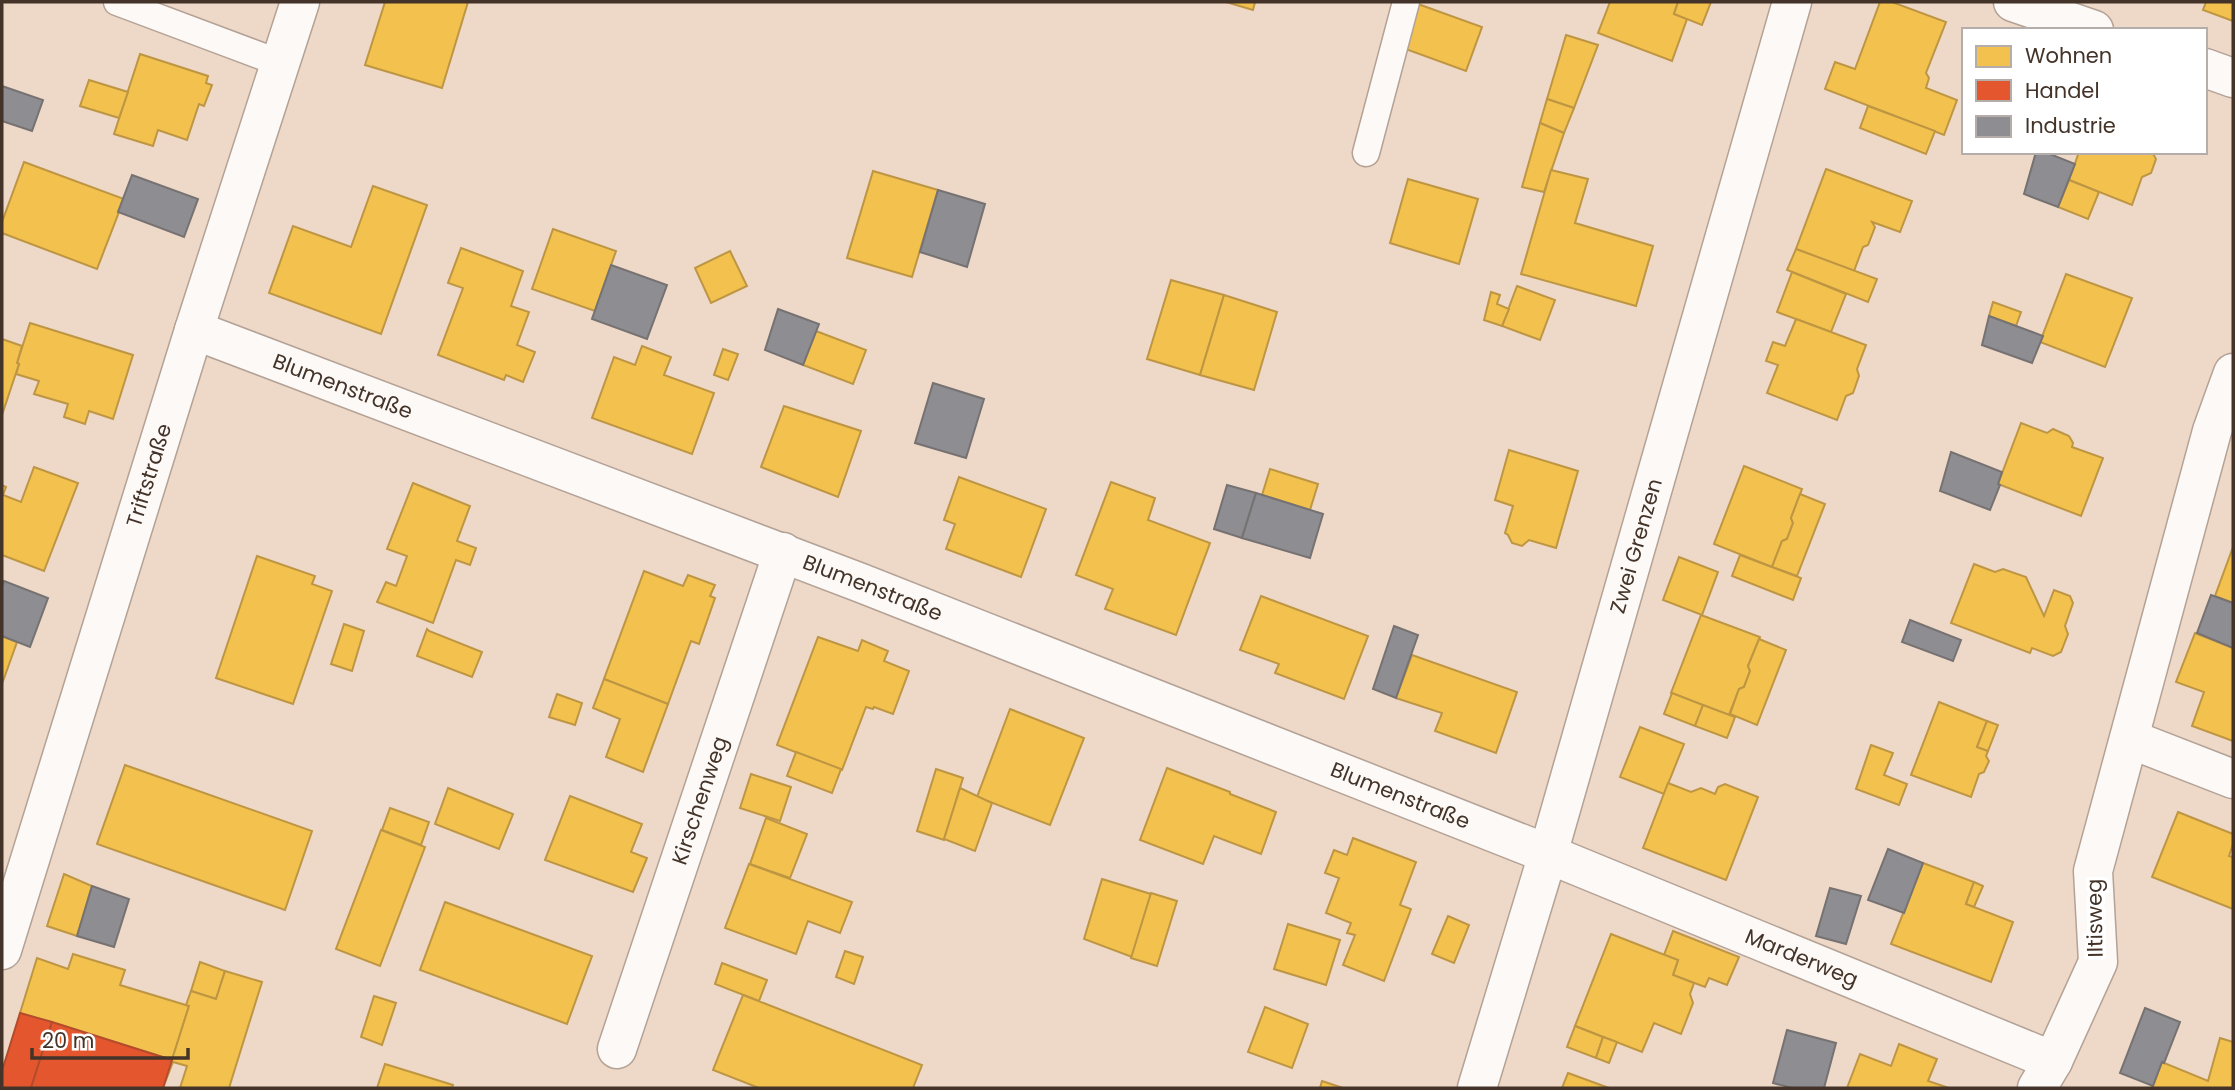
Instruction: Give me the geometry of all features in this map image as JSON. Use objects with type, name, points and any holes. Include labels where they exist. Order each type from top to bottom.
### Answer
[{"type":"street","name":"Triftstraße","points":[[2,950],[194,330],[300,2]]},
{"type":"street","name":"Zwei Grenzen","points":[[1477,1088],[1548,854],[1792,2]]},
{"type":"street","points":[[2013,2],[2088,28]]},
{"type":"street","points":[[2207,69],[2233,78]]},
{"type":"street","name":"Blumenstraße","points":[[194,330],[783,552],[1548,854]]},
{"type":"street","name":"Iltisweg","points":[[2045,1075],[2098,962],[2093,872],[2130,739],[2222,435],[2233,373]]},
{"type":"street","name":"Kirschenweg","points":[[617,1049],[783,552]]},
{"type":"street","points":[[2130,739],[2233,779]]},
{"type":"street","name":"Marderweg","points":[[1548,854],[2045,1075]]},
{"type":"lane","points":[[117,2],[280,63]]},
{"type":"lane","points":[[1366,153],[1406,2]]},
{"type":"building: Wohnen","points":[[385,2],[468,2],[442,88],[365,65]]},
{"type":"building: Wohnen","points":[[1226,2],[1255,2],[1253,10]]},
{"type":"building: Wohnen","points":[[1610,2],[1678,2],[1674,14],[1687,19],[1672,61],[1598,33]]},
{"type":"building: Wohnen","points":[[1678,2],[1711,2],[1702,25],[1674,14]]},
{"type":"building: Wohnen","points":[[1880,2],[1892,2],[1946,22],[1926,73],[1929,78],[1926,88],[1957,100],[1944,135],[1825,89],[1835,62],[1855,69]]},
{"type":"building: Wohnen","points":[[2206,2],[2233,2],[2233,21],[2203,10]]},
{"type":"building: Wohnen","points":[[1418,4],[1482,27],[1466,71],[1400,47]]},
{"type":"building: Wohnen","points":[[1566,35],[1598,45],[1574,108],[1547,99]]},
{"type":"building: Wohnen","points":[[140,54],[208,76],[206,83],[212,85],[204,106],[199,104],[187,140],[158,130],[153,146],[114,134]]},
{"type":"building: Wohnen","points":[[89,80],[128,92],[119,118],[80,106]]},
{"type":"building: Wohnen","points":[[1547,99],[1574,108],[1564,133],[1540,123]]},
{"type":"building: Wohnen","points":[[1868,106],[1935,131],[1926,154],[1860,128]]},
{"type":"building: Wohnen","points":[[1540,123],[1564,133],[1544,192],[1522,187]]},
{"type":"building: Wohnen","points":[[2078,154],[2153,154],[2156,159],[2151,173],[2142,177],[2132,205],[2069,180]]},
{"type":"building: Wohnen","points":[[24,162],[124,199],[97,269],[2,233],[2,222]]},
{"type":"building: Wohnen","points":[[1826,169],[1912,201],[1900,232],[1872,222],[1875,227],[1868,245],[1863,247],[1854,271],[1796,249]]},
{"type":"building: Wohnen","points":[[1551,170],[1588,179],[1575,223],[1653,246],[1636,306],[1521,274]]},
{"type":"building: Wohnen","points":[[873,171],[938,190],[912,277],[847,258]]},
{"type":"building: Wohnen","points":[[1408,179],[1478,199],[1459,264],[1390,243]]},
{"type":"building: Wohnen","points":[[2069,180],[2099,192],[2088,219],[2058,207]]},
{"type":"building: Wohnen","points":[[373,186],[427,205],[381,334],[269,293],[293,226],[351,247]]},
{"type":"building: Wohnen","points":[[553,229],[616,251],[595,311],[532,289]]},
{"type":"building: Wohnen","points":[[461,248],[523,271],[511,306],[529,312],[517,345],[535,352],[523,382],[506,375],[504,380],[438,355],[463,288],[448,283]]},
{"type":"building: Wohnen","points":[[1796,249],[1877,279],[1868,302],[1787,270]]},
{"type":"building: Wohnen","points":[[730,251],[747,286],[711,303],[695,268]]},
{"type":"building: Wohnen","points":[[1792,272],[1846,294],[1831,332],[1777,312]]},
{"type":"building: Wohnen","points":[[2066,274],[2132,298],[2105,367],[2040,342]]},
{"type":"building: Wohnen","points":[[1171,280],[1224,295],[1200,375],[1147,359]]},
{"type":"building: Wohnen","points":[[1517,286],[1555,300],[1540,340],[1502,326]]},
{"type":"building: Wohnen","points":[[1491,292],[1500,295],[1497,304],[1509,309],[1502,326],[1484,320]]},
{"type":"building: Wohnen","points":[[1224,295],[1277,312],[1254,390],[1200,375]]},
{"type":"building: Wohnen","points":[[1993,302],[2021,312],[2016,326],[1989,316]]},
{"type":"building: Wohnen","points":[[1796,319],[1866,345],[1857,369],[1859,376],[1853,393],[1846,396],[1837,420],[1767,393],[1778,365],[1766,361],[1773,342],[1785,346]]},
{"type":"building: Wohnen","points":[[30,323],[133,355],[113,419],[89,411],[85,424],[64,417],[68,404],[34,394],[39,381],[16,374]]},
{"type":"building: Wohnen","points":[[816,331],[866,350],[853,384],[803,365]]},
{"type":"building: Wohnen","points":[[2,339],[22,346],[17,363],[19,364],[2,415]]},
{"type":"building: Wohnen","points":[[642,346],[671,357],[664,375],[714,393],[692,454],[592,418],[614,357],[635,365]]},
{"type":"building: Wohnen","points":[[723,349],[738,354],[728,380],[714,375]]},
{"type":"building: Wohnen","points":[[784,406],[861,431],[838,497],[761,467]]},
{"type":"building: Wohnen","points":[[2021,423],[2047,433],[2053,429],[2069,436],[2072,447],[2103,458],[2081,516],[1998,484]]},
{"type":"building: Wohnen","points":[[1509,450],[1578,471],[1556,548],[1529,540],[1522,546],[1512,543],[1505,533],[1513,506],[1495,500]]},
{"type":"building: Wohnen","points":[[1744,466],[1802,489],[1791,518],[1793,523],[1787,539],[1782,541],[1772,567],[1714,544]]},
{"type":"building: Wohnen","points":[[34,467],[78,483],[44,571],[2,555],[2,485],[6,487],[3,495],[21,502]]},
{"type":"building: Wohnen","points":[[1270,469],[1318,484],[1310,510],[1262,495]]},
{"type":"building: Wohnen","points":[[959,477],[1046,509],[1021,577],[946,549],[955,524],[944,520]]},
{"type":"building: Wohnen","points":[[1111,482],[1155,498],[1148,520],[1210,543],[1176,635],[1105,609],[1113,589],[1076,575]]},
{"type":"building: Wohnen","points":[[413,483],[470,506],[457,541],[476,548],[470,565],[456,560],[433,623],[377,602],[386,582],[396,586],[407,556],[387,549]]},
{"type":"building: Wohnen","points":[[1800,494],[1825,504],[1797,576],[1772,567],[1782,541],[1787,539]]},
{"type":"building: Wohnen","points":[[2233,547],[2233,603],[2215,596]]},
{"type":"building: Wohnen","points":[[1740,555],[1801,578],[1793,600],[1732,576]]},
{"type":"building: Wohnen","points":[[257,556],[315,576],[312,584],[332,591],[293,704],[216,678]]},
{"type":"building: Wohnen","points":[[1679,557],[1718,572],[1702,615],[1663,600]]},
{"type":"building: Wohnen","points":[[1974,564],[1995,572],[2003,569],[2026,577],[2044,616],[2054,590],[2070,596],[2073,603],[2065,626],[2068,634],[2061,652],[2053,656],[2032,648],[2030,653],[1951,623]]},
{"type":"building: Wohnen","points":[[644,571],[683,586],[688,575],[715,585],[710,596],[715,598],[699,644],[691,641],[668,704],[604,679]]},
{"type":"building: Wohnen","points":[[1261,596],[1368,636],[1344,699],[1275,673],[1279,664],[1240,650]]},
{"type":"building: Wohnen","points":[[1701,615],[1760,637],[1748,666],[1750,671],[1744,687],[1739,689],[1729,715],[1671,693]]},
{"type":"building: Wohnen","points":[[344,624],[364,631],[352,671],[331,664]]},
{"type":"building: Wohnen","points":[[427,629],[482,652],[472,677],[417,656]]},
{"type":"building: Wohnen","points":[[2195,633],[2233,648],[2233,741],[2192,726],[2204,692],[2176,682]]},
{"type":"building: Wohnen","points":[[2,636],[17,642],[2,684]]},
{"type":"building: Wohnen","points":[[818,637],[858,651],[862,640],[888,651],[884,661],[909,671],[893,714],[866,707],[842,770],[777,745]]},
{"type":"building: Wohnen","points":[[1759,639],[1786,650],[1757,725],[1730,714],[1739,689],[1744,687],[1750,671],[1748,666]]},
{"type":"building: Wohnen","points":[[1412,655],[1517,692],[1496,753],[1435,731],[1442,713],[1396,698]]},
{"type":"building: Wohnen","points":[[604,679],[668,704],[643,772],[606,757],[620,719],[593,708]]},
{"type":"building: Wohnen","points":[[1672,693],[1703,705],[1695,726],[1664,714]]},
{"type":"building: Wohnen","points":[[557,694],[582,703],[575,725],[549,717]]},
{"type":"building: Wohnen","points":[[1939,702],[1987,721],[1977,747],[1988,751],[1986,756],[1989,761],[1984,772],[1979,774],[1971,797],[1911,775]]},
{"type":"building: Wohnen","points":[[1703,705],[1735,717],[1727,738],[1695,726]]},
{"type":"building: Wohnen","points":[[1010,709],[1084,738],[1050,825],[977,797]]},
{"type":"building: Wohnen","points":[[1987,721],[1998,725],[1988,751],[1977,747]]},
{"type":"building: Wohnen","points":[[1640,727],[1684,744],[1664,794],[1620,777]]},
{"type":"building: Wohnen","points":[[1871,745],[1893,753],[1884,775],[1907,784],[1899,805],[1856,789]]},
{"type":"building: Wohnen","points":[[796,752],[841,769],[832,793],[787,776]]},
{"type":"building: Wohnen","points":[[125,765],[312,831],[285,910],[97,844]]},
{"type":"building: Wohnen","points":[[1167,768],[1276,812],[1261,854],[1214,836],[1203,864],[1140,840]]},
{"type":"building: Wohnen","points":[[936,769],[963,778],[944,840],[917,831]]},
{"type":"building: Wohnen","points":[[751,774],[791,787],[780,821],[740,808]]},
{"type":"building: Wohnen","points":[[1668,783],[1691,792],[1701,788],[1715,794],[1718,787],[1725,784],[1758,797],[1726,880],[1643,848]]},
{"type":"building: Wohnen","points":[[448,788],[513,814],[499,849],[435,824]]},
{"type":"building: Wohnen","points":[[960,788],[992,803],[975,851],[944,839]]},
{"type":"building: Wohnen","points":[[570,796],[642,824],[631,852],[647,858],[633,892],[545,860]]},
{"type":"building: Wohnen","points":[[390,808],[429,822],[421,845],[382,830]]},
{"type":"building: Wohnen","points":[[2178,812],[2233,834],[2229,856],[2233,857],[2233,909],[2152,877]]},
{"type":"building: Wohnen","points":[[766,818],[807,834],[790,878],[750,864]]},
{"type":"building: Wohnen","points":[[381,830],[425,847],[380,966],[336,949]]},
{"type":"building: Wohnen","points":[[1353,838],[1416,862],[1400,905],[1411,909],[1384,981],[1343,965],[1355,935],[1347,933],[1351,923],[1326,913],[1339,878],[1325,873],[1334,850],[1347,855]]},
{"type":"building: Wohnen","points":[[1923,863],[1974,882],[1966,904],[2013,922],[1991,982],[1891,944]]},
{"type":"building: Wohnen","points":[[749,864],[852,902],[840,933],[808,921],[796,954],[725,928]]},
{"type":"building: Wohnen","points":[[64,874],[92,886],[77,936],[47,926]]},
{"type":"building: Wohnen","points":[[1102,879],[1151,894],[1132,957],[1084,939]]},
{"type":"building: Wohnen","points":[[1974,882],[1983,886],[1974,907],[1966,904]]},
{"type":"building: Wohnen","points":[[1151,893],[1177,901],[1157,966],[1131,958]]},
{"type":"building: Wohnen","points":[[445,902],[592,956],[567,1024],[420,970]]},
{"type":"building: Wohnen","points":[[1448,916],[1469,925],[1454,963],[1432,954]]},
{"type":"building: Wohnen","points":[[1288,924],[1340,940],[1326,985],[1274,969]]},
{"type":"building: Wohnen","points":[[1673,931],[1739,957],[1727,985],[1709,978],[1705,987],[1673,975],[1678,960],[1664,955]]},
{"type":"building: Wohnen","points":[[1611,934],[1678,960],[1673,975],[1694,983],[1690,994],[1693,1003],[1681,1034],[1654,1023],[1642,1052],[1575,1026]]},
{"type":"building: Wohnen","points":[[845,951],[863,957],[854,984],[836,977]]},
{"type":"building: Wohnen","points":[[73,954],[125,970],[120,985],[189,1006],[172,1060],[20,1013],[37,958],[68,969]]},
{"type":"building: Wohnen","points":[[200,962],[225,971],[216,999],[191,991]]},
{"type":"building: Wohnen","points":[[722,963],[767,980],[759,1001],[715,984]]},
{"type":"building: Wohnen","points":[[225,971],[262,982],[229,1088],[180,1088],[187,1066],[173,1062],[163,1088],[189,1006],[186,1005],[191,991],[216,999]]},
{"type":"building: Wohnen","points":[[743,995],[922,1065],[913,1088],[759,1088],[713,1070]]},
{"type":"building: Wohnen","points":[[374,996],[396,1003],[382,1045],[361,1037]]},
{"type":"building: Wohnen","points":[[1265,1007],[1308,1024],[1292,1068],[1248,1052]]},
{"type":"building: Wohnen","points":[[1575,1026],[1603,1037],[1596,1058],[1567,1047]]},
{"type":"building: Wohnen","points":[[1603,1037],[1617,1042],[1609,1063],[1596,1058]]},
{"type":"building: Wohnen","points":[[2220,1038],[2233,1042],[2233,1088],[2152,1088],[2162,1062],[2208,1081]]},
{"type":"building: Wohnen","points":[[1899,1044],[1937,1059],[1928,1081],[1949,1088],[1847,1088],[1860,1054],[1891,1066]]},
{"type":"building: Wohnen","points":[[385,1064],[453,1085],[452,1088],[377,1088]]},
{"type":"building: Wohnen","points":[[1568,1073],[1609,1088],[1562,1088]]},
{"type":"building: Wohnen","points":[[1322,1081],[1343,1088],[1320,1088]]},
{"type":"building: Handel","points":[[20,1013],[52,1022],[31,1088],[2,1088],[2,1071]]},
{"type":"building: Handel","points":[[52,1022],[172,1060],[163,1088],[31,1088]]},
{"type":"building: Industrie","points":[[2,86],[43,100],[32,131],[2,121]]},
{"type":"building: Industrie","points":[[2035,154],[2050,154],[2075,164],[2058,207],[2024,194]]},
{"type":"building: Industrie","points":[[132,175],[198,199],[184,237],[118,212]]},
{"type":"building: Industrie","points":[[938,190],[985,204],[967,267],[920,252]]},
{"type":"building: Industrie","points":[[611,265],[667,285],[647,339],[592,319]]},
{"type":"building: Industrie","points":[[778,309],[819,324],[803,365],[765,350]]},
{"type":"building: Industrie","points":[[1989,316],[2043,336],[2032,363],[1982,345]]},
{"type":"building: Industrie","points":[[933,383],[984,399],[966,458],[915,443]]},
{"type":"building: Industrie","points":[[1951,452],[2002,472],[1990,510],[1940,491]]},
{"type":"building: Industrie","points":[[1227,485],[1256,493],[1242,538],[1214,529]]},
{"type":"building: Industrie","points":[[1256,493],[1323,514],[1310,558],[1242,538]]},
{"type":"building: Industrie","points":[[4,581],[48,598],[30,647],[2,636]]},
{"type":"building: Industrie","points":[[2211,595],[2233,603],[2233,648],[2197,633]]},
{"type":"building: Industrie","points":[[1910,620],[1961,640],[1953,661],[1902,642]]},
{"type":"building: Industrie","points":[[1394,626],[1418,635],[1396,698],[1373,689]]},
{"type":"building: Industrie","points":[[1888,849],[1923,863],[1904,913],[1868,900]]},
{"type":"building: Industrie","points":[[92,886],[129,899],[114,947],[77,936]]},
{"type":"building: Industrie","points":[[1830,888],[1861,896],[1846,944],[1816,936]]},
{"type":"building: Industrie","points":[[2145,1008],[2180,1022],[2153,1086],[2120,1073]]},
{"type":"building: Industrie","points":[[1787,1030],[1836,1043],[1824,1088],[1792,1088],[1773,1083]]}]
